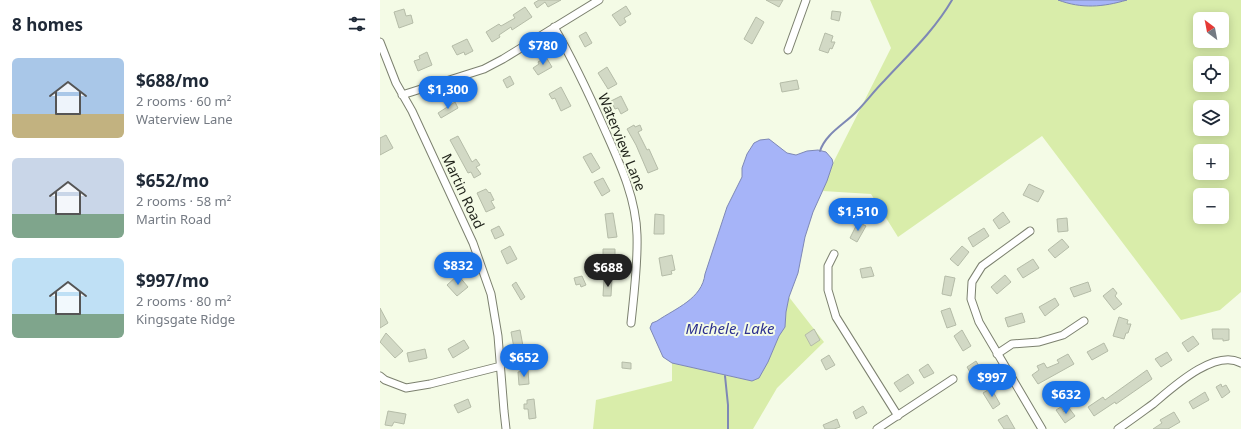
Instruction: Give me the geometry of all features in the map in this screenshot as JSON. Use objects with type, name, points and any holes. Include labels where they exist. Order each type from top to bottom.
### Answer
[{"type":"street","points":[[402,95],[484,69],[503,59],[599,0]]},
{"type":"street","points":[[788,50],[806,0]]},
{"type":"street","name":"Waterview Lane","points":[[554,27],[587,90],[619,163],[633,201],[637,234],[631,323]]},
{"type":"street","name":"Martin Road","points":[[380,42],[402,95],[412,111],[459,214],[491,294],[498,336],[506,429]]},
{"type":"street","points":[[1030,231],[982,266],[972,282],[971,299],[979,322],[1042,429]]},
{"type":"street","points":[[834,254],[828,266],[828,290],[836,318],[898,416]]},
{"type":"street","points":[[997,354],[1012,344],[1039,342],[1063,335],[1084,321]]},
{"type":"street","points":[[1118,429],[1190,374],[1206,365],[1219,361],[1236,361],[1241,364]]},
{"type":"street","points":[[380,376],[385,380],[406,388],[430,384],[501,366]]},
{"type":"street","points":[[877,429],[953,379]]},
{"type":"green space","points":[[870,0],[1241,0],[1241,292],[1220,310],[1181,320],[1042,136],[898,237],[871,194],[823,191],[833,163],[891,48]]},
{"type":"green space","points":[[789,297],[824,342],[777,388],[753,429],[593,429],[596,400],[672,381],[672,363],[752,381],[768,362],[779,336],[785,327]]},
{"type":"water","points":[[1058,0],[1127,0],[1109,4],[1084,6]]},
{"type":"water","name":"Michele, Lake","points":[[769,139],[787,153],[796,155],[807,151],[818,150],[826,152],[832,159],[833,163],[827,181],[813,212],[805,237],[798,273],[789,297],[785,327],[779,336],[768,362],[759,378],[752,381],[672,363],[663,357],[650,328],[652,323],[680,307],[699,290],[703,283],[727,207],[742,177],[742,168],[747,154],[754,143],[760,140]]},
{"type":"building","points":[[539,0],[561,0],[548,7],[545,2],[537,8],[534,3]]},
{"type":"building","points":[[766,0],[783,0],[779,7]]},
{"type":"building","points":[[626,6],[631,14],[624,18],[626,22],[620,26],[612,15]]},
{"type":"building","points":[[525,7],[532,17],[512,30],[511,27],[492,42],[486,32],[499,24],[501,26],[515,18],[513,15]]},
{"type":"building","points":[[404,9],[406,16],[411,15],[413,23],[399,28],[394,12]]},
{"type":"building","points":[[832,11],[841,12],[839,21],[831,19]]},
{"type":"building","points":[[756,17],[764,22],[752,44],[744,39]]},
{"type":"building","points":[[586,32],[592,43],[585,47],[579,36]]},
{"type":"building","points":[[825,33],[833,36],[831,42],[835,42],[832,49],[830,48],[828,53],[819,50]]},
{"type":"building","points":[[467,39],[473,51],[465,55],[464,52],[457,55],[452,46]]},
{"type":"building","points":[[427,52],[432,65],[418,71],[414,61],[420,59],[419,56]]},
{"type":"building","points":[[546,57],[552,67],[538,75],[533,68],[539,64],[538,62]]},
{"type":"building","points":[[607,67],[617,84],[608,89],[598,73]]},
{"type":"building","points":[[510,76],[514,84],[507,88],[503,80]]},
{"type":"building","points":[[797,80],[799,89],[782,92],[780,83]]},
{"type":"building","points":[[561,87],[571,106],[561,111],[555,98],[552,99],[549,94]]},
{"type":"building","points":[[621,96],[628,110],[621,114],[618,108],[615,109],[611,101]]},
{"type":"building","points":[[455,102],[458,108],[441,118],[438,113]]},
{"type":"building","points":[[634,125],[635,127],[640,125],[642,130],[638,132],[647,150],[649,149],[658,169],[648,173],[636,145],[627,129]]},
{"type":"building","points":[[386,135],[393,148],[380,155],[380,138]]},
{"type":"building","points":[[458,136],[472,162],[476,159],[480,165],[476,167],[481,174],[474,178],[471,172],[468,173],[450,140]]},
{"type":"building","points":[[591,153],[600,168],[592,173],[583,157]]},
{"type":"building","points":[[603,178],[610,191],[602,196],[594,182]]},
{"type":"building","points":[[1029,184],[1044,191],[1038,202],[1023,195]]},
{"type":"building","points":[[486,189],[489,193],[490,192],[494,200],[491,201],[495,208],[486,212],[477,193]]},
{"type":"building","points":[[1003,212],[1010,222],[999,229],[993,220]]},
{"type":"building","points":[[613,213],[617,237],[608,238],[605,214]]},
{"type":"building","points":[[655,214],[664,215],[664,234],[654,234]]},
{"type":"building","points":[[1067,218],[1068,231],[1058,232],[1057,219]]},
{"type":"building","points":[[858,222],[866,226],[857,242],[850,238]]},
{"type":"building","points":[[499,226],[504,235],[495,239],[491,230]]},
{"type":"building","points":[[984,228],[989,236],[973,247],[968,238]]},
{"type":"building","points":[[1062,239],[1069,247],[1055,258],[1048,250]]},
{"type":"building","points":[[510,246],[517,259],[507,264],[501,251]]},
{"type":"building","points":[[962,246],[969,252],[958,266],[950,259]]},
{"type":"building","points":[[603,249],[615,249],[615,266],[606,266],[606,255],[603,255]]},
{"type":"building","points":[[672,255],[675,270],[671,271],[672,274],[662,276],[659,258]]},
{"type":"building","points":[[1033,259],[1039,268],[1023,278],[1017,269]]},
{"type":"building","points":[[871,267],[874,276],[862,278],[860,269]]},
{"type":"building","points":[[458,275],[468,287],[457,296],[447,285]]},
{"type":"building","points":[[1005,275],[1011,282],[997,294],[991,287]]},
{"type":"building","points":[[582,276],[586,285],[581,287],[580,284],[576,285],[574,278]]},
{"type":"building","points":[[945,276],[955,278],[951,296],[942,294]]},
{"type":"building","points":[[604,279],[612,279],[611,296],[603,296]]},
{"type":"building","points":[[516,282],[525,297],[521,300],[512,285]]},
{"type":"building","points":[[1088,282],[1091,291],[1074,297],[1070,288]]},
{"type":"building","points":[[1113,288],[1117,293],[1115,296],[1122,304],[1114,310],[1103,296]]},
{"type":"building","points":[[1055,298],[1059,305],[1045,316],[1039,307]]},
{"type":"building","points":[[380,308],[388,323],[380,328]]},
{"type":"building","points":[[950,308],[956,325],[947,328],[941,311]]},
{"type":"building","points":[[1022,313],[1025,322],[1008,327],[1005,318]]},
{"type":"building","points":[[1119,317],[1128,320],[1127,324],[1131,324],[1124,339],[1113,336]]},
{"type":"building","points":[[814,329],[820,340],[811,346],[805,335]]},
{"type":"building","points":[[1212,329],[1229,329],[1229,340],[1223,341],[1223,339],[1213,339]]},
{"type":"building","points":[[520,330],[523,346],[514,348],[511,332]]},
{"type":"building","points":[[962,330],[971,346],[963,351],[954,336]]},
{"type":"building","points":[[386,333],[403,351],[395,358],[380,342]]},
{"type":"building","points":[[1193,336],[1199,344],[1188,352],[1182,343]]},
{"type":"building","points":[[464,340],[469,348],[453,358],[448,349]]},
{"type":"building","points":[[1104,343],[1108,351],[1092,360],[1087,352]]},
{"type":"building","points":[[425,349],[427,358],[409,362],[407,353]]},
{"type":"building","points":[[1167,352],[1172,360],[1161,367],[1155,359]]},
{"type":"building","points":[[1068,354],[1074,364],[1038,384],[1032,375],[1039,370],[1037,366],[1044,363],[1047,368],[1059,363],[1057,360]]},
{"type":"building","points":[[829,355],[835,365],[826,370],[821,360]]},
{"type":"building","points":[[976,361],[986,378],[977,384],[967,367]]},
{"type":"building","points":[[622,362],[631,363],[631,369],[622,368]]},
{"type":"building","points":[[928,364],[934,373],[924,378],[919,370]]},
{"type":"building","points":[[528,370],[529,384],[519,385],[518,372]]},
{"type":"building","points":[[1147,370],[1152,379],[1116,404],[1115,402],[1094,416],[1088,407],[1103,397],[1105,400]]},
{"type":"building","points":[[908,374],[914,383],[900,392],[894,383]]},
{"type":"building","points":[[1221,384],[1222,387],[1226,385],[1230,392],[1222,398],[1216,387]]},
{"type":"building","points":[[991,388],[1000,404],[993,409],[983,393]]},
{"type":"building","points":[[1205,392],[1209,400],[1193,409],[1189,402]]},
{"type":"building","points":[[468,399],[471,407],[458,413],[454,405]]},
{"type":"building","points":[[534,399],[536,418],[529,419],[528,409],[524,409],[524,404],[527,404],[527,400]]},
{"type":"building","points":[[863,406],[867,413],[856,419],[853,412]]},
{"type":"building","points":[[1061,407],[1064,412],[1069,408],[1075,416],[1065,423],[1056,410]]},
{"type":"building","points":[[388,411],[406,414],[404,424],[394,422],[392,426],[385,425]]},
{"type":"building","points":[[1174,412],[1180,422],[1168,429],[1153,429],[1162,423],[1160,420]]},
{"type":"building","points":[[1007,415],[1015,429],[1004,429],[998,420]]},
{"type":"building","points":[[837,419],[840,427],[825,429],[823,425]]},
{"type":"waterway","points":[[820,151],[831,134],[857,111],[920,42],[937,22],[952,0]]},
{"type":"waterway","points":[[725,376],[728,405],[728,429]]}]
